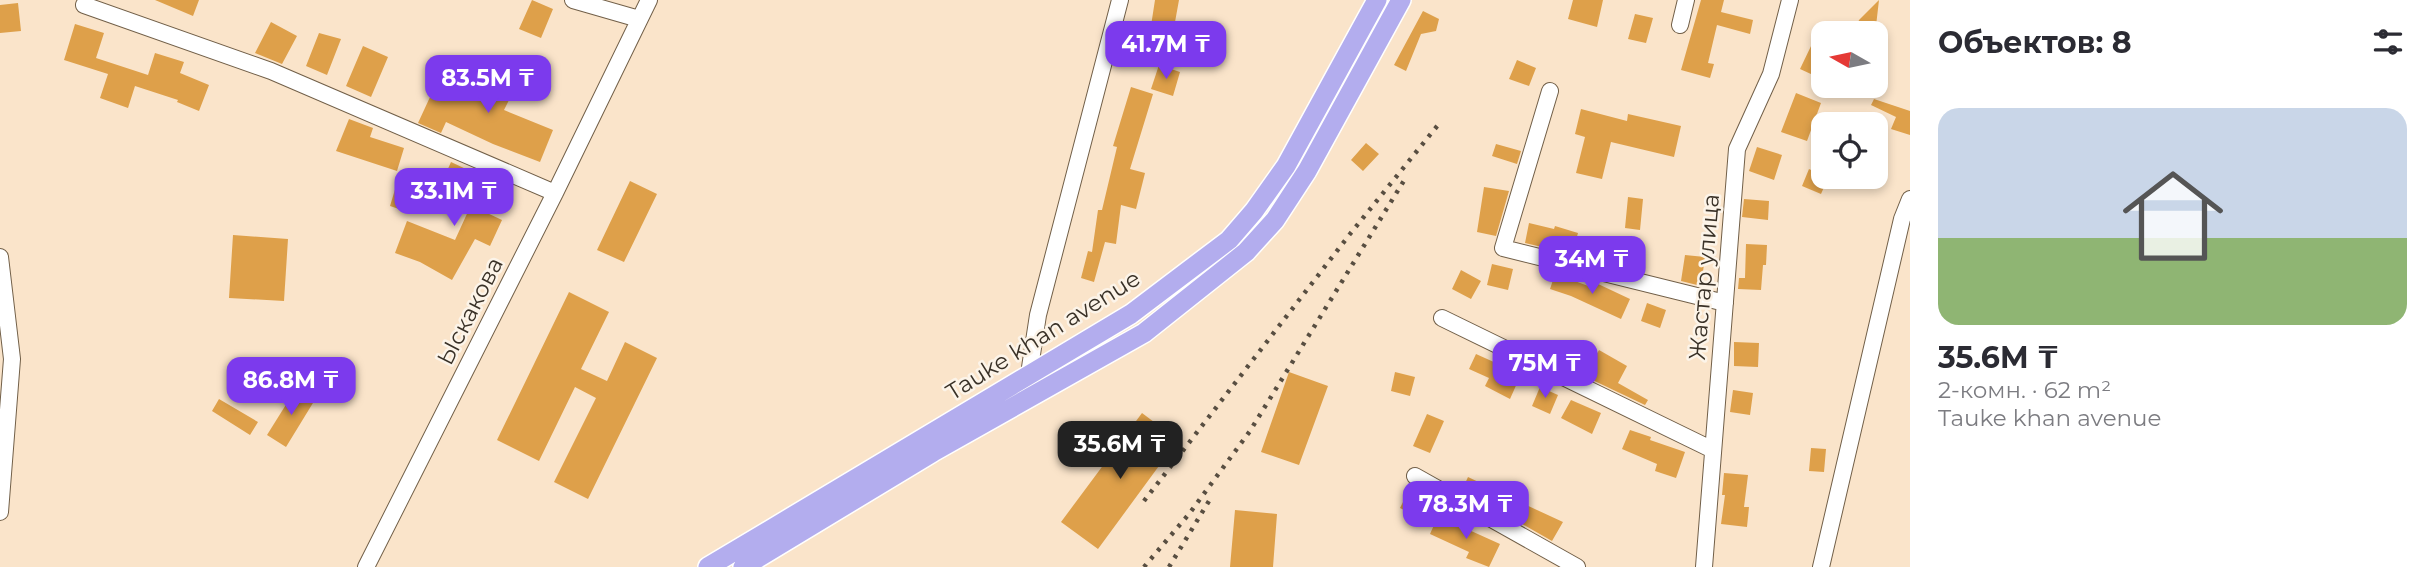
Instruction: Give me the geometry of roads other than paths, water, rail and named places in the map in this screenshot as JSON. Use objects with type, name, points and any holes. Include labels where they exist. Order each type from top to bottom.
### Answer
[{"type":"main road","name":"Tauke khan avenue","points":[[743,567],[1029,374],[1131,314],[1229,240],[1254,211],[1286,166],[1377,0]]},
{"type":"main road","name":"Tauke khan avenue","points":[[708,567],[929,444],[1144,333],[1246,252],[1275,220],[1307,170],[1401,0]]},
{"type":"main road","points":[[1131,314],[1144,333]]},
{"type":"street","points":[[573,0],[639,19]]},
{"type":"street","name":"Ыскакова","points":[[366,567],[649,0]]},
{"type":"street","points":[[1029,374],[1038,315],[1121,0]]},
{"type":"street","points":[[1680,25],[1686,0]]},
{"type":"street","name":"Жастар улица","points":[[1704,567],[1737,149],[1771,74],[1790,0]]},
{"type":"street","points":[[84,5],[271,71],[555,193]]},
{"type":"street","points":[[1550,91],[1503,248],[1725,303]]},
{"type":"street","points":[[1821,567],[1902,219],[1910,199]]},
{"type":"street","points":[[0,257],[12,359],[0,512]]},
{"type":"street","points":[[1442,318],[1713,450]]},
{"type":"street","points":[[1415,476],[1577,567]]},
{"type":"railway","points":[[1144,501],[1350,234],[1438,125]]},
{"type":"railway","points":[[1144,567],[1189,514],[1250,431],[1405,179]]},
{"type":"railway","points":[[1169,567],[1209,501]]}]
